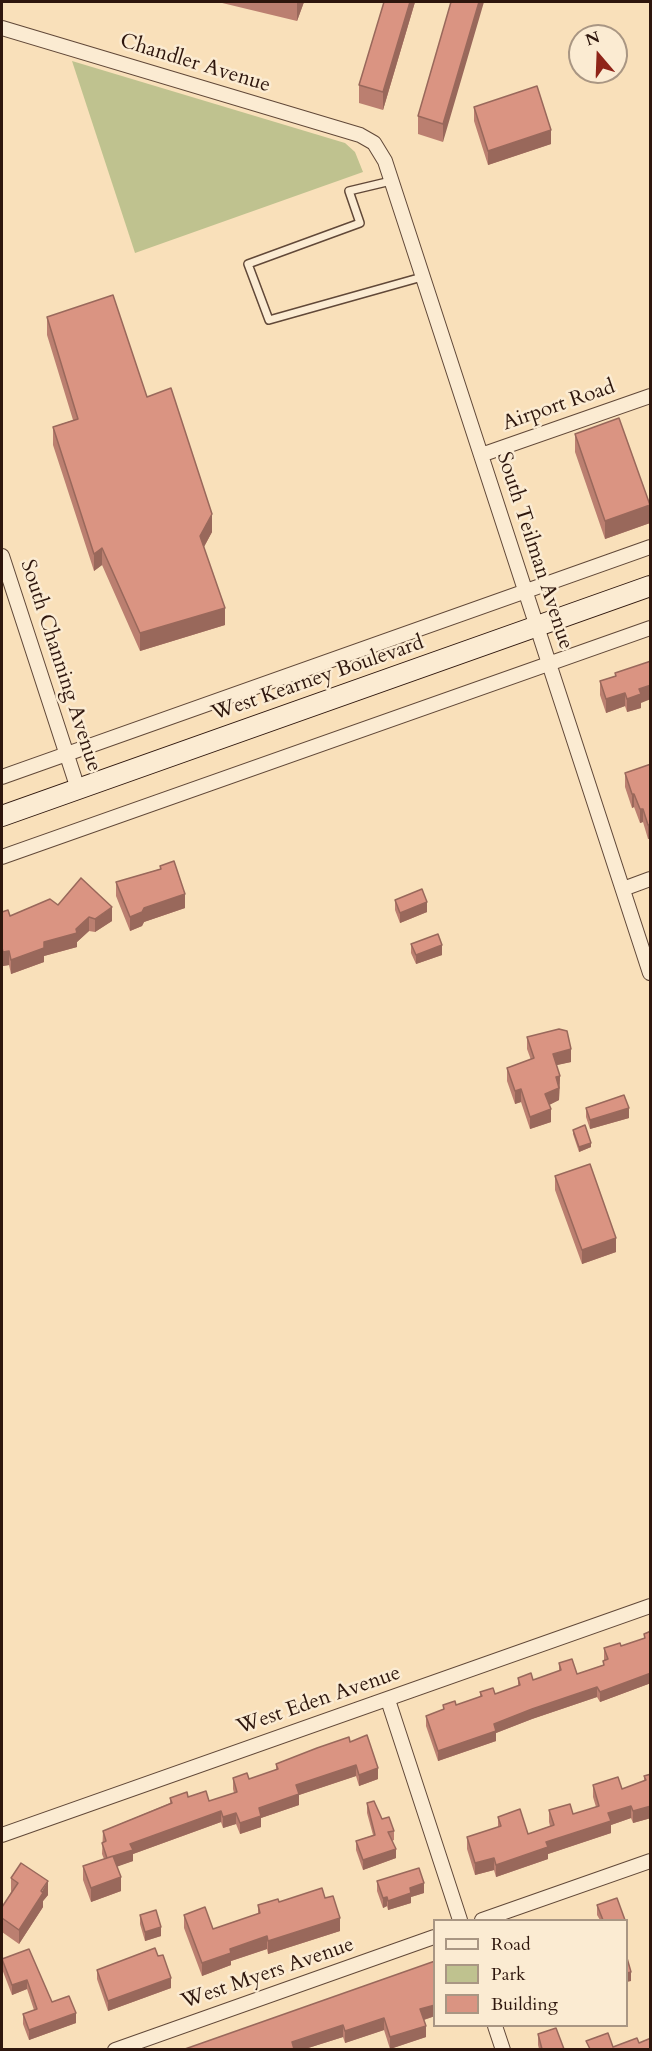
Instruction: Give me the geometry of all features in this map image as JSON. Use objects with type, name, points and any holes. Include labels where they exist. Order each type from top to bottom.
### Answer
[{"type":"main road","name":"West Kearney Boulevard","points":[[2,816],[651,586]]},
{"type":"street","name":"Chandler Avenue","points":[[2,28],[360,135],[374,143]]},
{"type":"street","name":"South Teilman Avenue","points":[[374,143],[385,161],[651,973]]},
{"type":"street","name":"Airport Road","points":[[481,455],[651,396]]},
{"type":"street","name":"West Kearney Boulevard","points":[[2,777],[651,547]]},
{"type":"street","name":"South Channing Avenue","points":[[2,556],[78,789]]},
{"type":"street","points":[[2,857],[651,628]]},
{"type":"street","points":[[623,889],[651,879]]},
{"type":"street","name":"West Eden Avenue","points":[[2,1835],[651,1606]]},
{"type":"street","points":[[388,1700],[460,1919]]},
{"type":"street","points":[[485,1919],[651,1861]]},
{"type":"street","name":"West Myers Avenue","points":[[115,2049],[433,1938]]},
{"type":"street","points":[[496,2027],[503,2049]]},
{"type":"lane","points":[[391,181],[349,191],[360,223],[248,264],[269,320],[423,277]]},
{"type":"green space","points":[[72,61],[345,143],[355,152],[363,172],[135,253]]},
{"type":"building","points":[[384,2],[410,2],[383,92],[359,85]]},
{"type":"building","points":[[451,2],[479,2],[443,124],[418,116]]},
{"type":"building","points":[[537,86],[551,130],[488,151],[474,107]]},
{"type":"building","points":[[113,295],[147,397],[171,388],[212,514],[200,536],[225,608],[140,633],[102,548],[94,554],[53,427],[78,419],[47,317]]},
{"type":"building","points":[[619,418],[650,505],[605,521],[575,434]]},
{"type":"building","points":[[651,661],[651,685],[639,689],[641,694],[627,699],[625,693],[606,699],[600,681],[616,676],[615,673]]},
{"type":"building","points":[[651,764],[651,824],[648,825],[643,809],[640,809],[632,794],[625,773]]},
{"type":"building","points":[[174,861],[185,894],[144,908],[142,912],[130,917],[116,882],[161,869],[160,866]]},
{"type":"building","points":[[81,878],[112,907],[95,919],[89,917],[76,929],[77,933],[44,942],[44,948],[11,960],[9,951],[3,952],[2,948],[2,912],[8,910],[10,916],[50,899],[58,905]]},
{"type":"building","points":[[422,889],[427,902],[400,913],[395,900]]},
{"type":"building","points":[[438,934],[442,945],[416,955],[411,944]]},
{"type":"building","points":[[559,1029],[567,1031],[571,1049],[553,1054],[560,1076],[556,1077],[559,1088],[545,1094],[551,1109],[530,1117],[521,1089],[515,1091],[507,1068],[534,1058],[527,1037]]},
{"type":"building","points":[[624,1095],[629,1108],[590,1120],[586,1108]]},
{"type":"building","points":[[585,1125],[591,1143],[579,1147],[573,1130]]},
{"type":"building","points":[[590,1164],[616,1238],[582,1250],[555,1176]]},
{"type":"building","points":[[651,1631],[651,1673],[600,1692],[597,1687],[532,1709],[494,1724],[496,1731],[438,1751],[426,1716],[444,1709],[443,1705],[455,1701],[456,1705],[482,1696],[480,1692],[493,1688],[495,1694],[520,1685],[518,1678],[531,1673],[533,1680],[561,1670],[559,1663],[572,1659],[577,1674],[604,1665],[603,1661],[608,1659],[604,1648],[620,1643],[621,1646],[645,1638],[644,1634]]},
{"type":"building","points":[[367,1735],[378,1768],[359,1775],[356,1765],[296,1785],[299,1794],[259,1808],[261,1816],[240,1823],[236,1813],[223,1817],[221,1811],[130,1844],[133,1850],[107,1858],[102,1843],[106,1841],[103,1831],[172,1803],[170,1798],[187,1792],[188,1797],[206,1791],[209,1801],[237,1792],[233,1778],[247,1773],[249,1779],[278,1769],[276,1764],[317,1748],[349,1737],[350,1742]]},
{"type":"building","points":[[651,1774],[651,1806],[633,1811],[631,1806],[608,1813],[611,1821],[546,1842],[548,1847],[496,1865],[494,1858],[475,1863],[467,1837],[501,1826],[498,1817],[520,1809],[528,1834],[554,1825],[549,1810],[570,1804],[573,1814],[599,1806],[593,1785],[618,1777],[622,1789],[646,1780],[644,1776]]},
{"type":"building","points":[[374,1801],[382,1819],[389,1817],[394,1831],[388,1832],[396,1849],[363,1860],[356,1841],[375,1835],[367,1803]]},
{"type":"building","points":[[113,1856],[121,1877],[91,1888],[83,1866]]},
{"type":"building","points":[[21,1863],[48,1881],[41,1891],[43,1893],[19,1930],[2,1918],[2,1907],[18,1883],[11,1878]]},
{"type":"building","points":[[419,1868],[424,1883],[410,1888],[411,1893],[388,1901],[387,1897],[383,1898],[377,1881]]},
{"type":"building","points":[[322,1888],[325,1898],[333,1896],[340,1918],[268,1941],[267,1936],[230,1949],[231,1953],[202,1963],[184,1915],[205,1907],[213,1929],[260,1913],[258,1905],[278,1899],[279,1902]]},
{"type":"building","points":[[617,1898],[625,1919],[603,1919],[597,1905]]},
{"type":"building","points":[[156,1910],[161,1927],[145,1932],[140,1915]]},
{"type":"building","points":[[155,1948],[158,1956],[163,1955],[171,1978],[108,2001],[97,1970]]},
{"type":"building","points":[[29,1949],[52,2002],[69,1996],[76,2013],[29,2030],[23,2014],[37,2009],[27,1980],[12,1985],[2,1959]]},
{"type":"building","points":[[433,1962],[433,2006],[420,2009],[426,2026],[390,2037],[384,2018],[345,2031],[343,2025],[292,2042],[294,2049],[185,2049]]},
{"type":"building","points":[[556,2028],[564,2049],[542,2049],[538,2034]]},
{"type":"building","points":[[608,2033],[613,2047],[637,2038],[639,2043],[651,2038],[651,2049],[590,2049],[586,2041]]}]
